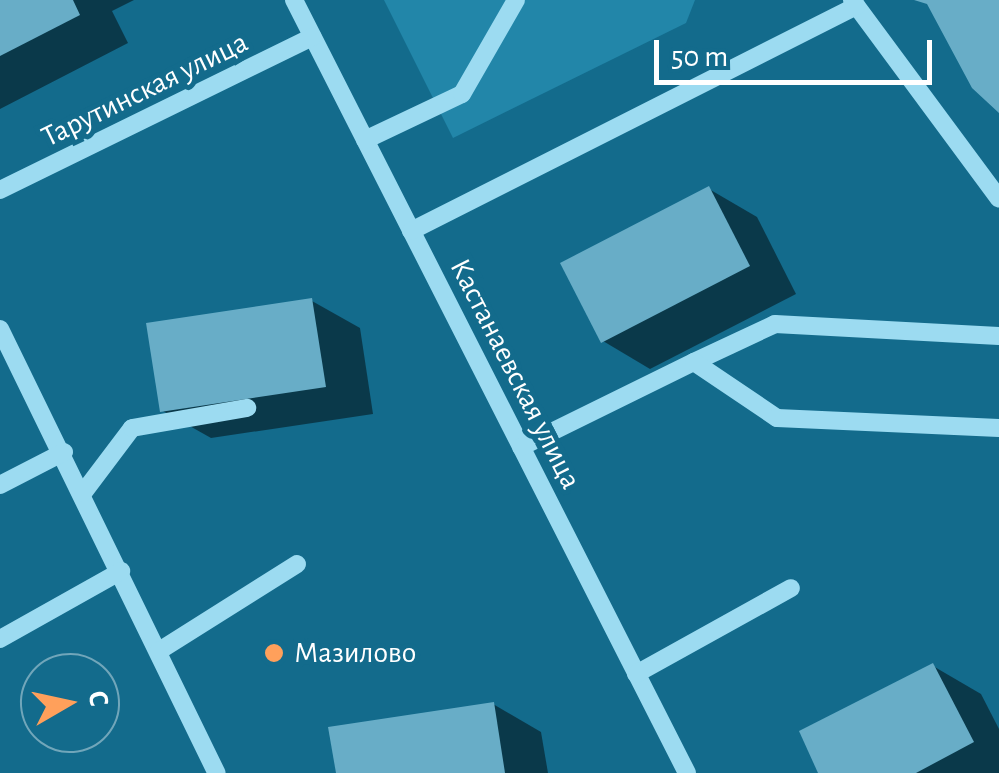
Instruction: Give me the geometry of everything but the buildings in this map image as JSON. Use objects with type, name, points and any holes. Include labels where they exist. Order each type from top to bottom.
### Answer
[{"type":"street","name":"Кастанаевская улица","points":[[294,0],[687,773]]},
{"type":"street","points":[[365,140],[462,94],[516,0]]},
{"type":"street","points":[[412,232],[854,3],[999,198]]},
{"type":"street","name":"Тарутинская улица","points":[[0,190],[312,37]]},
{"type":"street","points":[[521,447],[775,324],[999,336]]},
{"type":"street","points":[[0,328],[64,452],[217,773]]},
{"type":"street","points":[[694,362],[777,418],[999,428]]},
{"type":"street","points":[[83,492],[132,428],[247,408]]},
{"type":"street","points":[[0,485],[64,452]]},
{"type":"street","points":[[160,651],[298,564]]},
{"type":"street","points":[[0,640],[121,571]]},
{"type":"street","points":[[636,674],[791,588]]},
{"type":"shaded area","points":[[384,0],[695,0],[686,23],[453,138]]},
{"type":"place","name":"Мазилово","points":[[274,653]]}]
